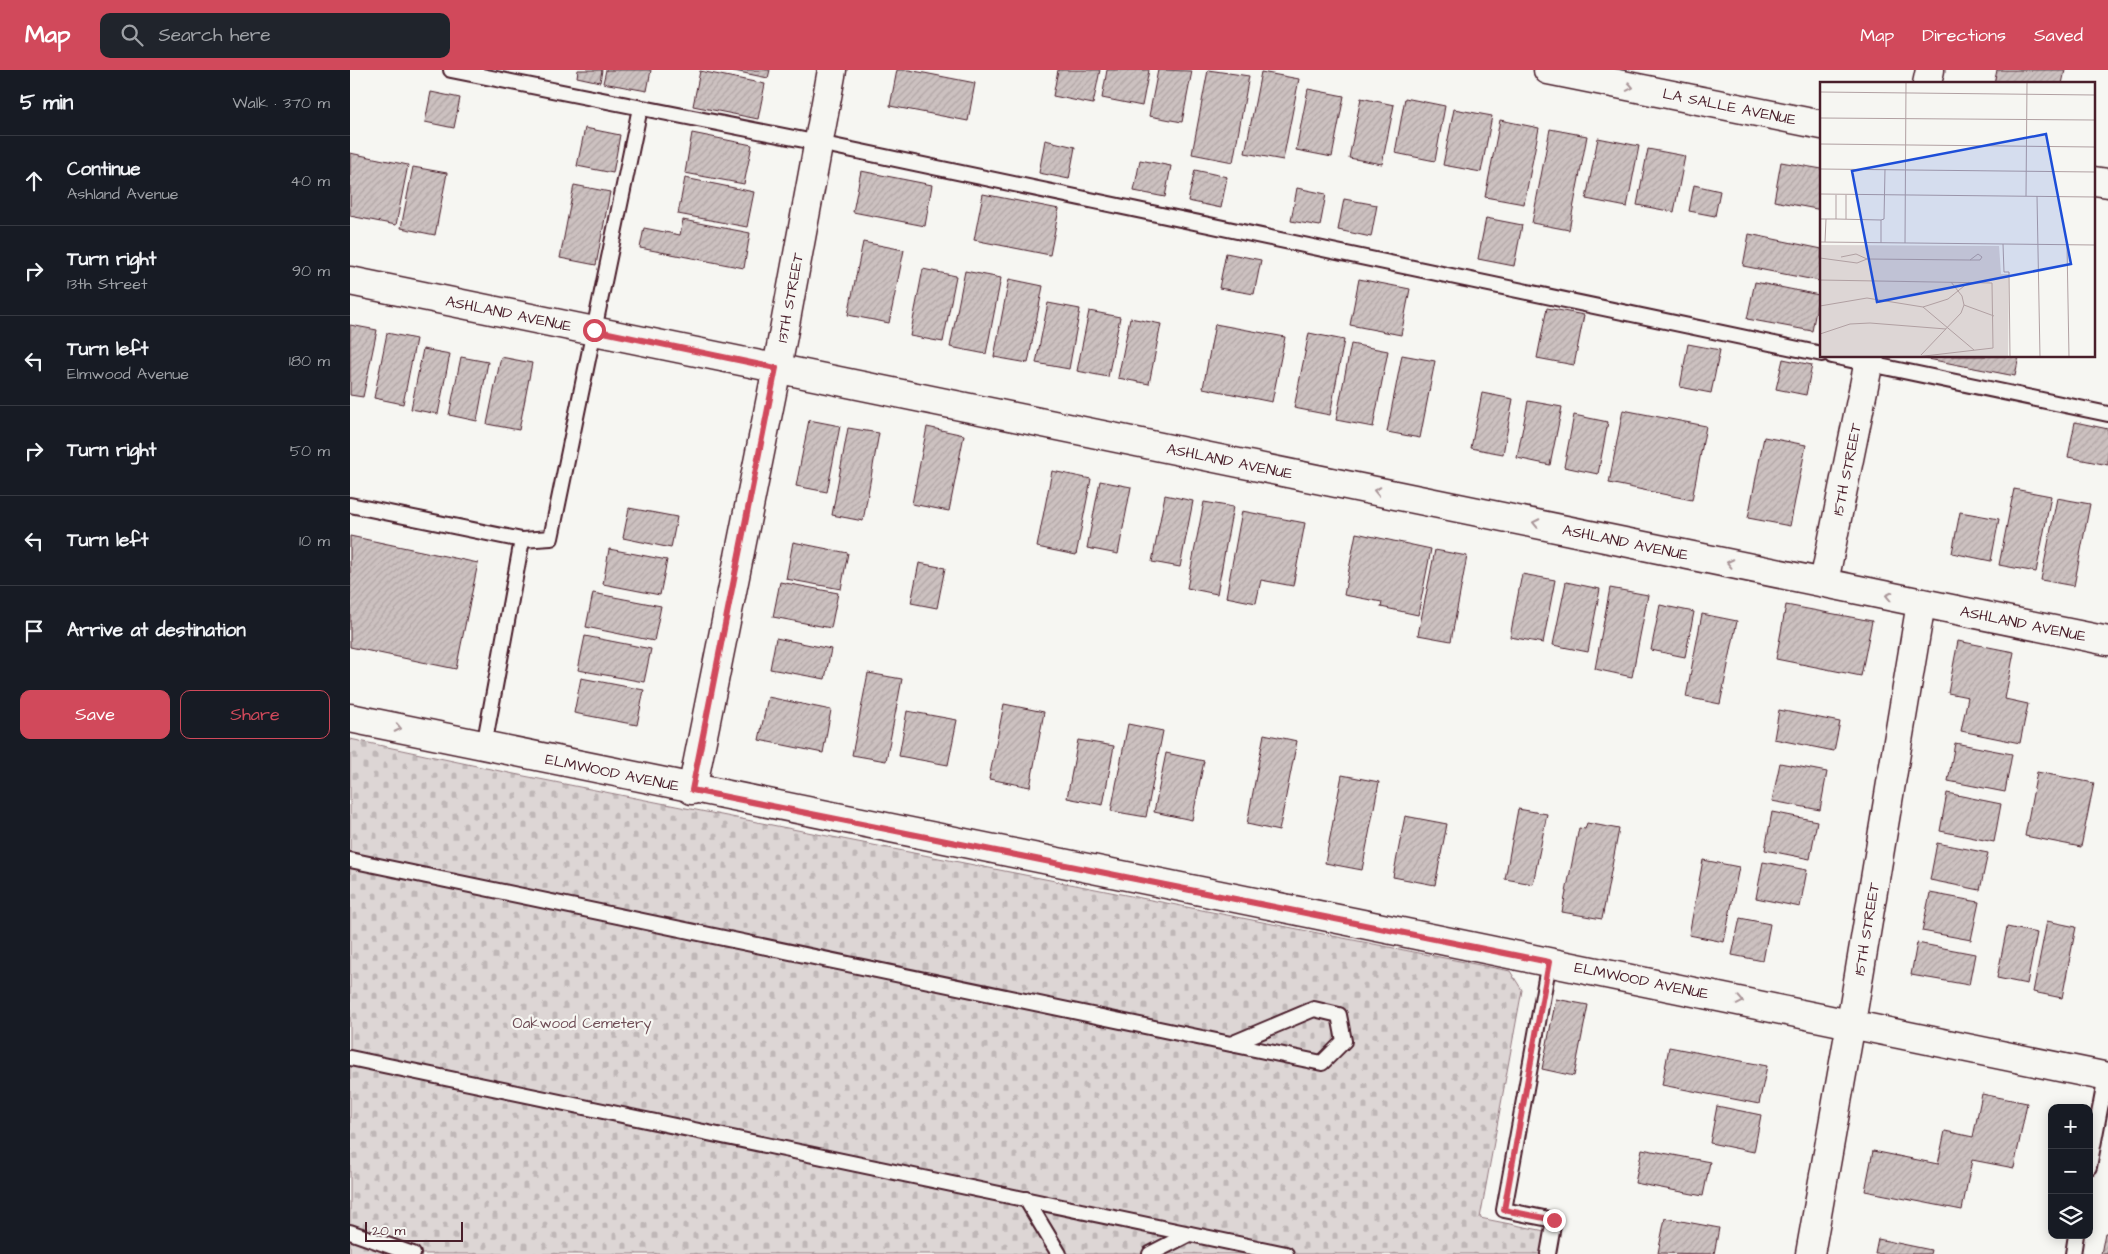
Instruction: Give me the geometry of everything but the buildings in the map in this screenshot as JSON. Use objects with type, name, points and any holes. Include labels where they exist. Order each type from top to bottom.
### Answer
[{"type":"street","name":"13TH STREET","points":[[692,790],[776,368],[832,70]]},
{"type":"street","name":"LA SALLE AVENUE","points":[[1548,70],[1820,126]]},
{"type":"street","name":"ASHLAND AVENUE","points":[[350,281],[2108,641]]},
{"type":"street","name":"15TH STREET","points":[[1824,582],[1870,360]]},
{"type":"street","name":"15TH STREET","points":[[1810,1254],[1851,1023],[1921,603]]},
{"type":"street","name":"ELMWOOD AVENUE","points":[[350,718],[692,790],[1851,1023],[2107,1077]]},
{"type":"lane","points":[[451,70],[819,143],[1820,354]]},
{"type":"lane","points":[[350,506],[522,540],[551,538],[640,108]]},
{"type":"lane","points":[[1851,358],[1870,360],[2108,414]]},
{"type":"lane","points":[[484,746],[522,540]]},
{"type":"lane","points":[[350,860],[1231,1044],[1322,1063],[1344,1041],[1339,1015],[1314,1009],[1231,1044]]},
{"type":"lane","points":[[1548,1254],[1554,1220],[1504,1210],[1549,962]]},
{"type":"lane","points":[[350,1058],[1286,1254]]},
{"type":"lane","points":[[2093,1149],[2107,1077]]},
{"type":"lane","points":[[1026,1199],[1059,1254]]},
{"type":"lane","points":[[350,1232],[413,1254]]},
{"type":"lane","points":[[1150,1254],[1190,1234]]},
{"type":"lane","points":[[2073,1254],[2075,1239]]},
{"type":"green space","name":"Oakwood Cemetery","points":[[350,739],[514,774],[1510,971],[1522,990],[1480,1218],[1545,1231],[1541,1254],[350,1254]]},
{"type":"route","points":[[594,330],[776,368],[692,790],[1549,962],[1504,1210],[1554,1220]]}]
